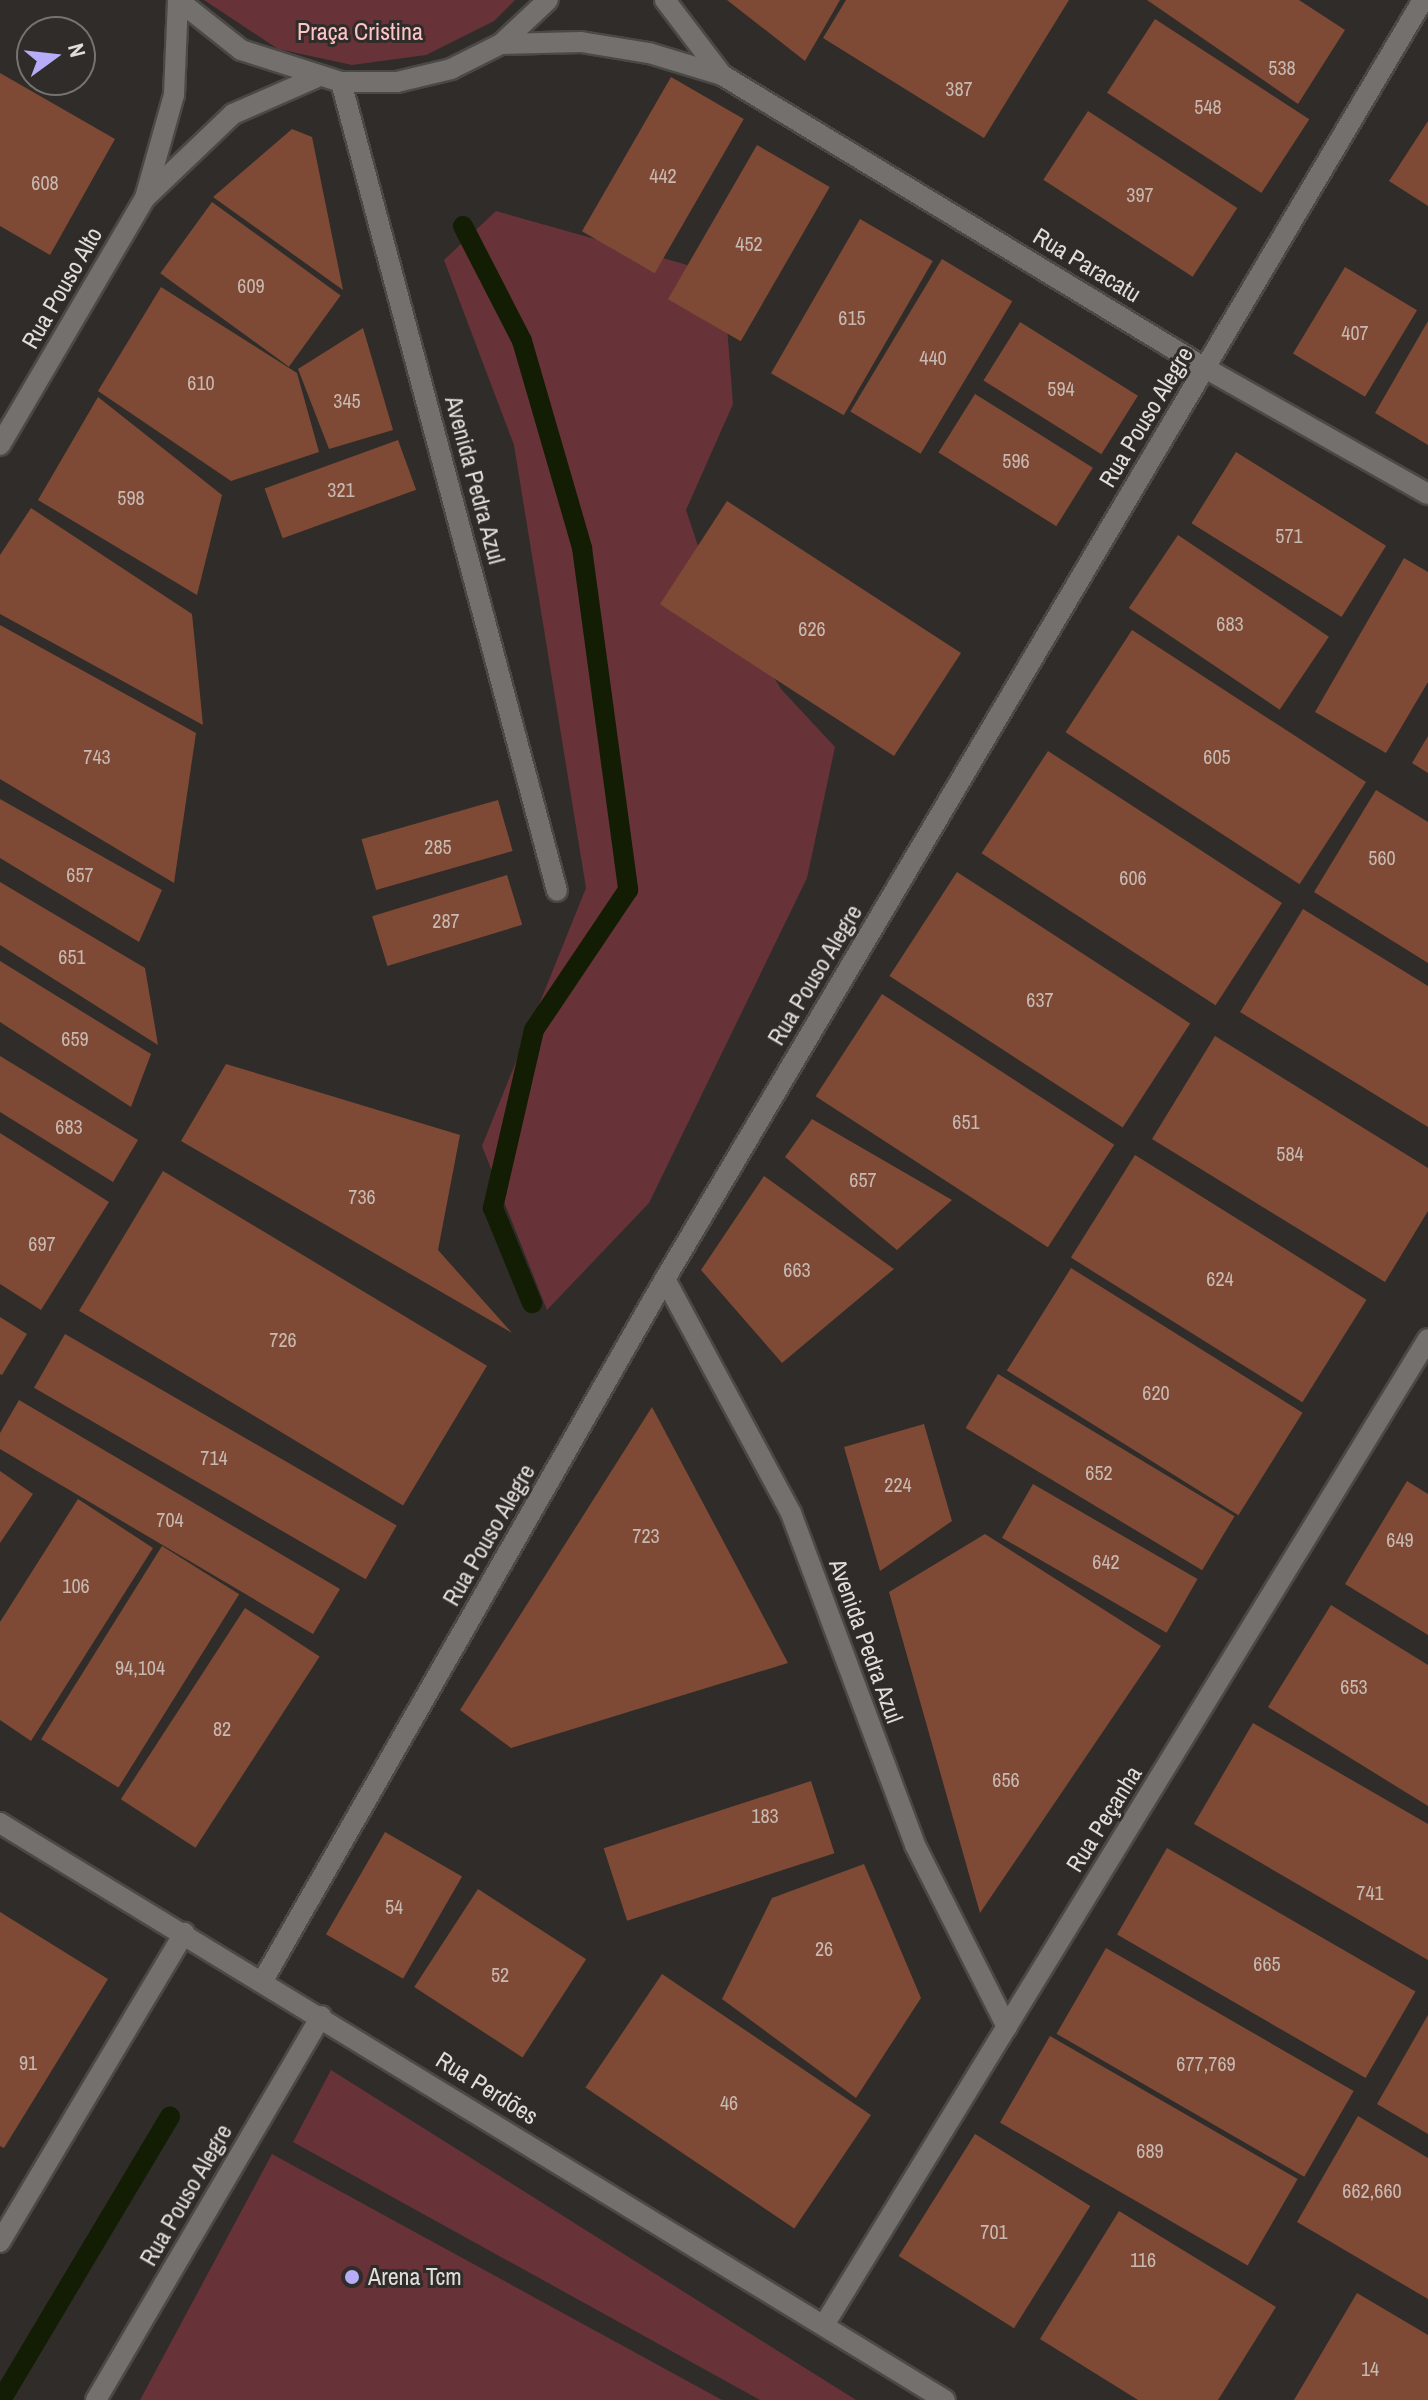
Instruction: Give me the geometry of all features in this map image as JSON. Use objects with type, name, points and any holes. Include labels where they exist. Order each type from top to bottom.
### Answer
[{"type":"street","points":[[178,0],[241,50],[315,78],[341,82],[397,82],[451,69],[501,44],[548,0]]},
{"type":"street","name":"Rua Pouso Alto","points":[[0,445],[145,198],[174,95],[178,0]]},
{"type":"street","name":"Rua Paracatu","points":[[665,0],[722,75]]},
{"type":"street","name":"Rua Pouso Alegre","points":[[262,1982],[665,1279],[1423,0]]},
{"type":"street","name":"Rua Paracatu","points":[[501,44],[581,42],[649,53],[722,75],[1205,368],[1428,494]]},
{"type":"street","name":"Rua Pouso Alto","points":[[145,198],[233,114],[315,78]]},
{"type":"street","name":"Avenida Pedra Azul","points":[[341,82],[557,891]]},
{"type":"street","name":"Avenida Pedra Azul","points":[[665,1279],[791,1513],[915,1845],[1007,2027]]},
{"type":"street","name":"Rua Peçanha","points":[[824,2325],[1428,1339]]},
{"type":"street","name":"Rua Perdões","points":[[0,1823],[321,2016],[945,2400]]},
{"type":"street","points":[[0,2242],[184,1933]]},
{"type":"street","name":"Rua Pouso Alegre","points":[[96,2400],[321,2016]]},
{"type":"green space","name":"Praça Cristina","points":[[204,0],[515,0],[494,21],[426,55],[352,65],[278,49]]},
{"type":"green space","points":[[496,211],[723,275],[733,404],[686,510],[702,558],[781,689],[835,747],[807,878],[649,1203],[547,1310],[482,1146],[586,888],[514,445],[444,260]]},
{"type":"green space","points":[[331,2070],[856,2400],[760,2400],[293,2142]]},
{"type":"green space","name":"Arena Tcm","points":[[272,2154],[722,2400],[140,2400]]},
{"type":"building","points":[[727,0],[840,0],[805,61]]},
{"type":"building","points":[[846,0],[1069,0],[984,138],[823,38]]},
{"type":"building","points":[[1147,0],[1299,0],[1345,30],[1298,104]]},
{"type":"building","points":[[1155,19],[1309,119],[1261,193],[1107,93]]},
{"type":"building","points":[[0,73],[16,82],[16,96],[40,96],[115,139],[50,255],[0,226]]},
{"type":"building","points":[[671,77],[744,119],[655,273],[582,231]]},
{"type":"building","points":[[1088,111],[1237,208],[1193,277],[1043,180]]},
{"type":"building","points":[[1428,121],[1428,206],[1389,181]]},
{"type":"building","points":[[292,129],[312,137],[343,290],[213,197]]},
{"type":"building","points":[[757,145],[830,187],[741,341],[668,299]]},
{"type":"building","points":[[212,202],[341,295],[289,367],[160,273]]},
{"type":"building","points":[[860,219],[933,261],[844,415],[771,373]]},
{"type":"building","points":[[942,259],[1012,301],[921,454],[850,412]]},
{"type":"building","points":[[1345,267],[1417,310],[1365,397],[1293,354]]},
{"type":"building","points":[[161,287],[297,373],[319,452],[231,481],[98,391]]},
{"type":"building","points":[[1428,321],[1428,445],[1375,413]]},
{"type":"building","points":[[1020,322],[1138,396],[1101,454],[983,381]]},
{"type":"building","points":[[363,328],[393,430],[329,449],[298,369]]},
{"type":"building","points":[[975,394],[1093,468],[1056,526],[938,453]]},
{"type":"building","points":[[98,397],[222,495],[197,595],[38,500]]},
{"type":"building","points":[[398,440],[416,490],[283,538],[265,489]]},
{"type":"building","points":[[1236,452],[1386,546],[1342,617],[1191,523]]},
{"type":"building","points":[[727,501],[961,653],[894,756],[660,604]]},
{"type":"building","points":[[31,508],[192,614],[203,725],[0,614],[0,555]]},
{"type":"building","points":[[1178,535],[1329,637],[1280,710],[1129,608]]},
{"type":"building","points":[[1404,558],[1428,572],[1428,682],[1386,753],[1315,712]]},
{"type":"building","points":[[0,625],[196,733],[174,883],[0,779]]},
{"type":"building","points":[[1132,630],[1366,782],[1300,884],[1066,732]]},
{"type":"building","points":[[1428,736],[1428,773],[1412,763]]},
{"type":"building","points":[[1048,751],[1282,903],[1216,1005],[982,853]]},
{"type":"building","points":[[1376,790],[1428,822],[1428,963],[1314,892]]},
{"type":"building","points":[[0,799],[162,890],[139,942],[0,858]]},
{"type":"building","points":[[498,800],[513,851],[376,890],[362,839]]},
{"type":"building","points":[[957,872],[1190,1023],[1123,1127],[889,976]]},
{"type":"building","points":[[507,875],[522,925],[387,966],[372,916]]},
{"type":"building","points":[[0,882],[145,968],[158,1045],[0,945]]},
{"type":"building","points":[[1303,909],[1428,986],[1428,1127],[1240,1012]]},
{"type":"building","points":[[0,961],[151,1054],[131,1107],[0,1022]]},
{"type":"building","points":[[882,994],[1114,1145],[1048,1247],[816,1096]]},
{"type":"building","points":[[1215,1036],[1428,1168],[1428,1211],[1385,1282],[1152,1139]]},
{"type":"building","points":[[0,1056],[138,1140],[113,1182],[0,1112]]},
{"type":"building","points":[[226,1064],[460,1135],[438,1250],[512,1333],[181,1141]]},
{"type":"building","points":[[812,1119],[952,1200],[897,1250],[785,1157]]},
{"type":"building","points":[[0,1133],[109,1202],[41,1310],[0,1284]]},
{"type":"building","points":[[1135,1155],[1367,1300],[1302,1402],[1071,1258]]},
{"type":"building","points":[[163,1171],[487,1366],[403,1505],[79,1311]]},
{"type":"building","points":[[764,1176],[894,1269],[782,1363],[701,1270]]},
{"type":"building","points":[[1071,1268],[1303,1413],[1238,1515],[1007,1371]]},
{"type":"building","points":[[0,1317],[27,1334],[2,1375],[0,1374]]},
{"type":"building","points":[[65,1334],[397,1526],[366,1579],[34,1388]]},
{"type":"building","points":[[998,1374],[1235,1516],[1202,1570],[966,1428]]},
{"type":"building","points":[[19,1400],[340,1589],[313,1634],[0,1449],[0,1433]]},
{"type":"building","points":[[652,1407],[788,1663],[511,1748],[460,1710]]},
{"type":"building","points":[[924,1424],[952,1521],[880,1571],[844,1447]]},
{"type":"building","points":[[0,1471],[33,1494],[0,1543]]},
{"type":"building","points":[[1407,1481],[1428,1494],[1428,1635],[1345,1584]]},
{"type":"building","points":[[1033,1484],[1198,1579],[1167,1633],[1002,1538]]},
{"type":"building","points":[[78,1499],[153,1548],[31,1741],[0,1720],[0,1622]]},
{"type":"building","points":[[985,1534],[1161,1646],[980,1913],[889,1592]]},
{"type":"building","points":[[162,1546],[239,1594],[118,1788],[41,1739]]},
{"type":"building","points":[[1331,1605],[1428,1665],[1428,1806],[1268,1707]]},
{"type":"building","points":[[245,1608],[320,1656],[195,1848],[121,1799]]},
{"type":"building","points":[[1253,1723],[1428,1824],[1428,1960],[1194,1824]]},
{"type":"building","points":[[811,1781],[834,1853],[627,1921],[604,1848]]},
{"type":"building","points":[[385,1832],[462,1876],[403,1979],[326,1934]]},
{"type":"building","points":[[1167,1848],[1416,1992],[1366,2078],[1117,1935]]},
{"type":"building","points":[[864,1864],[921,1998],[856,2098],[722,1999],[772,1898]]},
{"type":"building","points":[[478,1889],[586,1959],[522,2057],[414,1987]]},
{"type":"building","points":[[0,1912],[108,1979],[4,2148],[0,2146]]},
{"type":"building","points":[[1106,1948],[1354,2091],[1304,2177],[1056,2034]]},
{"type":"building","points":[[662,1974],[871,2115],[794,2228],[585,2088]]},
{"type":"building","points":[[1428,2015],[1428,2134],[1377,2104]]},
{"type":"building","points":[[1050,2036],[1298,2179],[1248,2266],[1000,2123]]},
{"type":"building","points":[[1358,2116],[1428,2158],[1428,2299],[1297,2222]]},
{"type":"building","points":[[975,2134],[1090,2206],[1014,2328],[899,2256]]},
{"type":"building","points":[[1119,2211],[1276,2307],[1218,2400],[1138,2400],[1040,2339]]},
{"type":"building","points":[[1357,2293],[1428,2335],[1428,2400],[1294,2400]]},
{"type":"waterway","points":[[463,226],[522,341],[582,548],[628,890],[534,1030],[493,1208],[532,1303]]},
{"type":"waterway","points":[[1,2400],[170,2117]]},
{"type":"place","name":"Arena Tcm","points":[[352,2277]]}]
